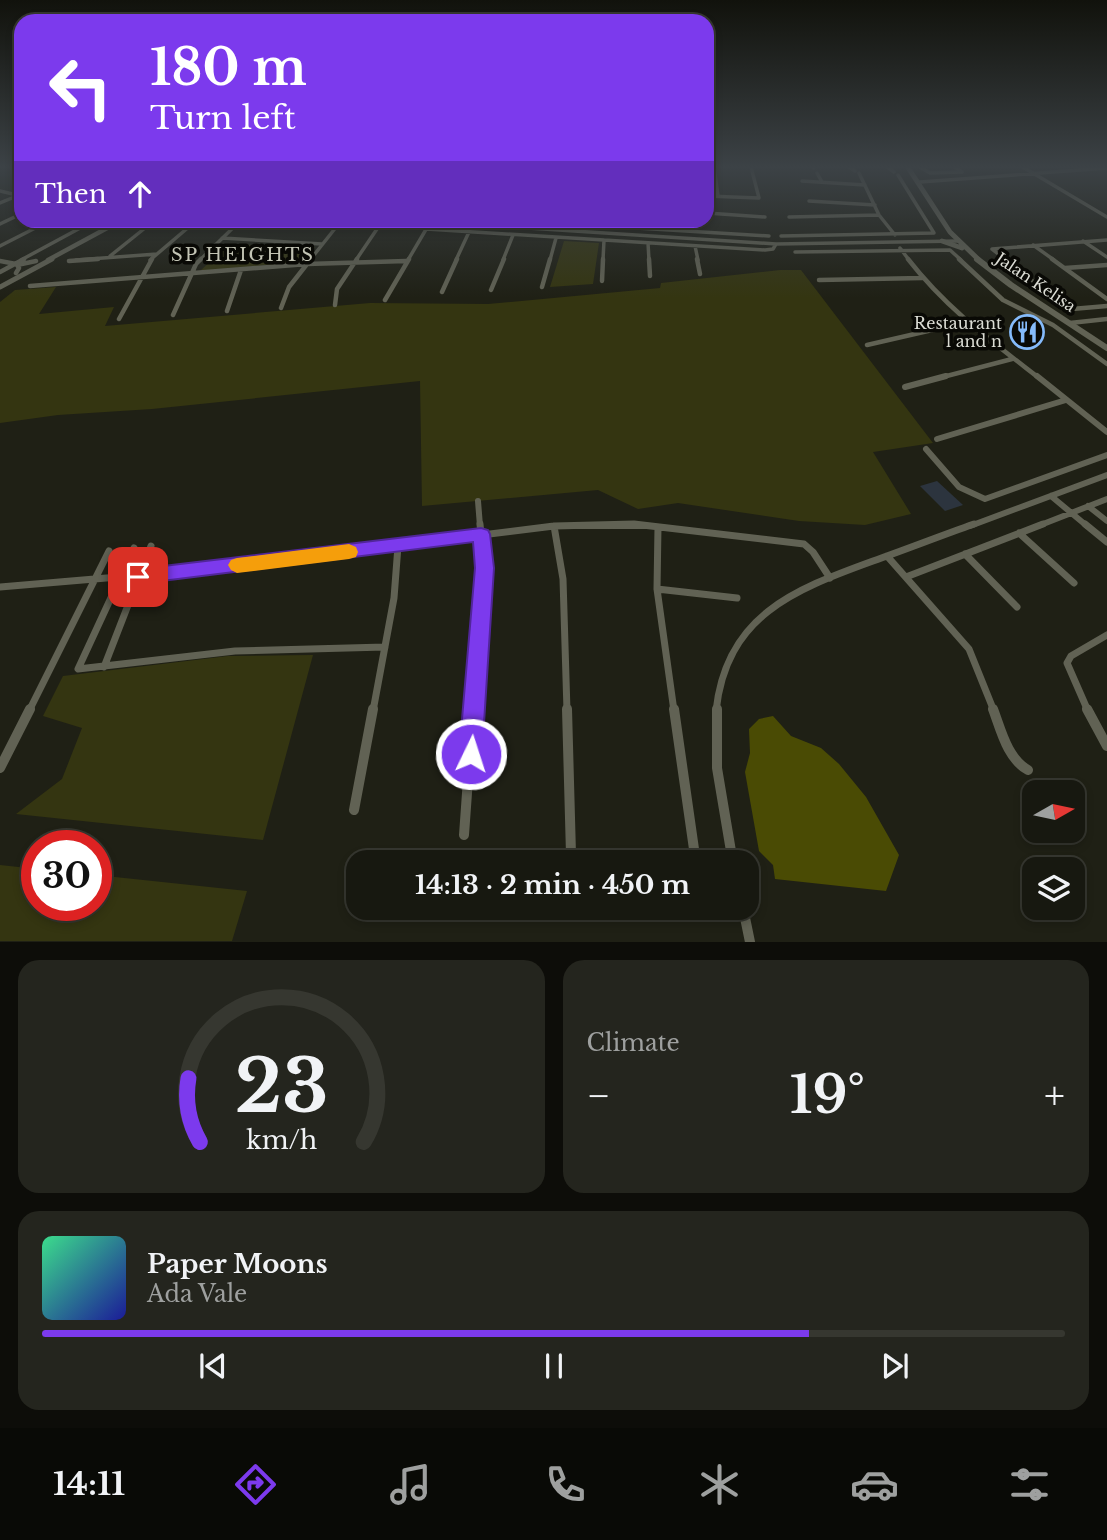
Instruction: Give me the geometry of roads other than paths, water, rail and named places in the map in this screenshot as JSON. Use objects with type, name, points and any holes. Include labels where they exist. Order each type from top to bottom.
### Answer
[{"type":"main road","name":"Jalan Kelisa","points":[[933,210],[970,252],[1107,348]]},
{"type":"main road","points":[[942,241],[949,238],[950,232]]},
{"type":"main road","points":[[942,241],[970,252]]},
{"type":"street","points":[[876,210],[922,278],[967,322],[1107,432]]},
{"type":"street","points":[[781,236],[936,232],[921,210]]},
{"type":"street","points":[[714,213],[765,217]]},
{"type":"street","points":[[789,217],[879,215]]},
{"type":"street","points":[[0,246],[35,228]]},
{"type":"street","points":[[0,272],[81,228]]},
{"type":"street","points":[[0,285],[36,261],[99,228]]},
{"type":"street","points":[[0,285],[107,228]]},
{"type":"street","points":[[108,257],[145,228]]},
{"type":"street","points":[[118,319],[148,262],[188,228]]},
{"type":"street","points":[[173,315],[196,264],[232,228]]},
{"type":"street","points":[[281,308],[285,293],[335,228]]},
{"type":"street","points":[[335,305],[337,289],[378,228]]},
{"type":"street","points":[[520,228],[776,244],[958,241]]},
{"type":"street","points":[[639,228],[769,236]]},
{"type":"street","points":[[384,300],[426,229],[765,250],[773,249],[776,244]]},
{"type":"street","points":[[672,238],[673,230]]},
{"type":"street","points":[[442,292],[469,232]]},
{"type":"street","points":[[491,290],[513,235]]},
{"type":"street","points":[[222,238],[322,244]]},
{"type":"street","points":[[542,287],[556,238]]},
{"type":"street","points":[[602,281],[604,240]]},
{"type":"street","points":[[1107,240],[992,249],[1068,309],[1107,306]]},
{"type":"street","points":[[1083,241],[1107,257]]},
{"type":"street","points":[[648,243],[650,276]]},
{"type":"street","points":[[1033,245],[1107,299]]},
{"type":"street","points":[[695,246],[700,274]]},
{"type":"street","points":[[794,252],[954,251],[1003,300],[1053,325],[1107,363]]},
{"type":"street","points":[[69,261],[159,254]]},
{"type":"street","points":[[0,261],[16,264],[36,261]]},
{"type":"street","points":[[30,286],[307,264],[406,261]]},
{"type":"street","points":[[16,264],[19,268],[16,273]]},
{"type":"street","points":[[1065,268],[1107,265]]},
{"type":"street","points":[[227,311],[241,270]]},
{"type":"street","points":[[819,280],[922,278]]},
{"type":"street","points":[[1070,323],[1107,319]]},
{"type":"street","points":[[867,345],[967,322]]},
{"type":"street","points":[[905,387],[1012,359]]},
{"type":"street","points":[[937,439],[1066,400]]},
{"type":"street","points":[[926,449],[962,489],[976,498],[985,499],[1107,455]]},
{"type":"street","points":[[730,850],[723,820],[717,753],[717,710],[723,673],[737,645],[762,616],[774,606],[830,578],[1107,475]]},
{"type":"street","points":[[1051,496],[1105,539]]},
{"type":"street","points":[[906,577],[1107,499]]},
{"type":"street","points":[[464,835],[484,568],[478,502]]},
{"type":"street","points":[[1088,506],[1107,521]]},
{"type":"street","points":[[1,588],[96,577],[138,577],[481,534],[602,524],[658,527],[804,544],[813,552],[830,578]]},
{"type":"street","points":[[554,526],[563,579],[570,850]]},
{"type":"street","points":[[658,527],[657,589],[694,850]]},
{"type":"street","points":[[1019,533],[1074,583]]},
{"type":"street","points":[[104,667],[151,546]]},
{"type":"street","points":[[354,810],[394,598],[398,546]]},
{"type":"street","points":[[135,548],[78,665],[78,669],[82,671],[235,651],[385,647]]},
{"type":"street","points":[[0,768],[109,551]]},
{"type":"street","points":[[965,554],[1017,607]]},
{"type":"street","points":[[887,556],[968,649],[1007,745],[1019,765],[1028,770]]},
{"type":"street","points":[[657,589],[737,598]]},
{"type":"street","points":[[1107,635],[1071,656],[1067,663],[1075,686],[1107,746]]},
{"type":"street","points":[[745,920],[750,942]]},
{"type":"place","name":"Restaurant l and n","points":[[1027,332]]},
{"type":"district","name":"SP HEIGHTS","points":[[243,255]]}]
